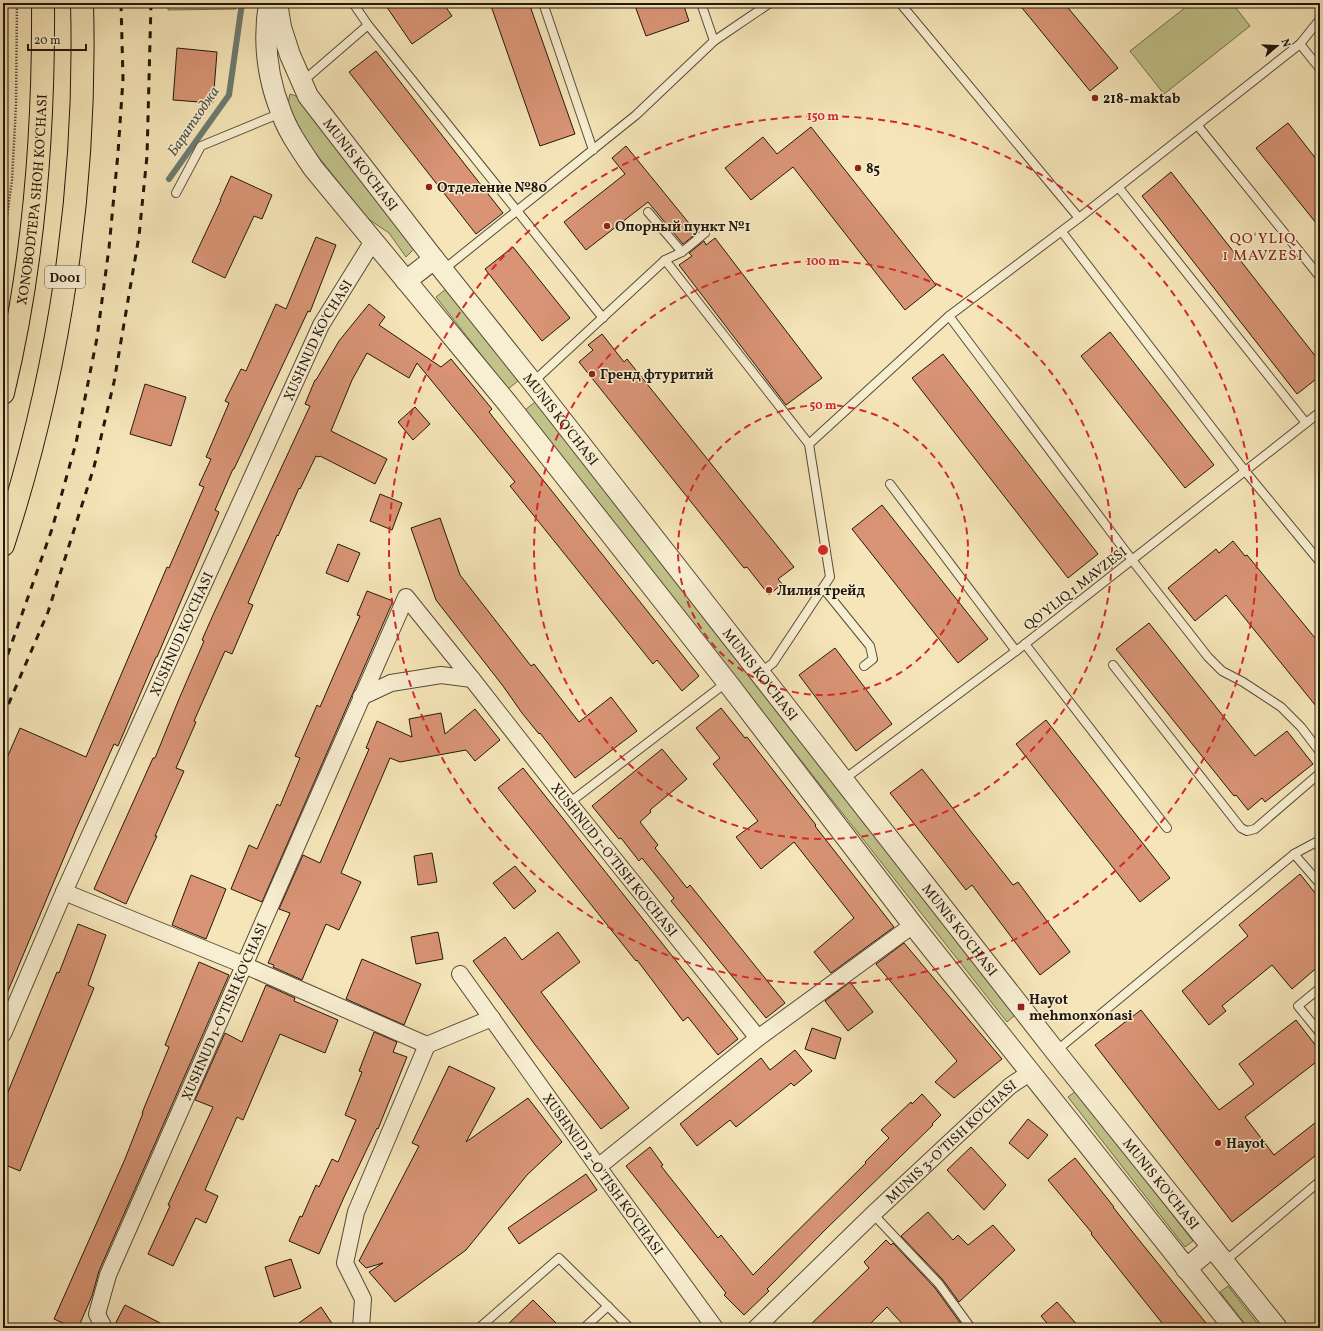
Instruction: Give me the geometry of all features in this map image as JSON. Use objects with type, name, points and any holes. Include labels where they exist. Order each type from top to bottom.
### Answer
[{"type":"highway","name":"XONOBODTEPA SHOH KO'CHASI","points":[[3,393],[12,354],[24,286],[36,196],[42,123],[43,3]]},
{"type":"highway","name":"D001","points":[[3,545],[25,473],[42,400],[69,249],[77,183],[81,132],[82,3]]},
{"type":"street","points":[[268,3],[266,41],[268,65],[273,90],[281,113],[295,142],[313,168],[508,404],[726,682],[913,925],[1234,1328]]},
{"type":"street","name":"MUNIS KO'CHASI","points":[[277,3],[285,41],[295,69],[308,96],[1055,1052],[1277,1328]]},
{"type":"street","name":"XUSHNUD KO'CHASI","points":[[3,1034],[64,892],[321,325],[373,241]]},
{"type":"street","points":[[406,282],[439,264]]},
{"type":"street","points":[[508,404],[532,383]]},
{"type":"street","name":"XUSHNUD 1-O'TISH KO'CHASI","points":[[104,1328],[97,1314],[108,1275],[406,597],[758,1038]]},
{"type":"street","points":[[362,697],[391,683],[441,674],[472,679]]},
{"type":"street","points":[[64,892],[244,965],[427,1045]]},
{"type":"street","points":[[598,1167],[758,1038],[913,925]]},
{"type":"street","name":"XUSHNUD 2-O'TISH KO'CHASI","points":[[460,974],[715,1328]]},
{"type":"street","points":[[361,1328],[363,1300],[345,1263],[356,1212],[427,1045],[492,1018]]},
{"type":"street","points":[[1031,1072],[1055,1052]]},
{"type":"street","name":"MUNIS 3-O'TISH KO'CHASI","points":[[756,1328],[873,1214],[1010,1086],[1031,1072]]},
{"type":"street","points":[[1186,1269],[1218,1254]]},
{"type":"lane","points":[[353,3],[368,25],[603,318]]},
{"type":"lane","points":[[543,3],[593,150]]},
{"type":"lane","points":[[701,3],[714,41]]},
{"type":"lane","points":[[439,264],[517,211],[636,115],[714,41],[770,3]]},
{"type":"lane","points":[[900,3],[1079,218]]},
{"type":"lane","points":[[809,444],[949,316],[1062,232],[1198,126],[1300,44],[1320,19]]},
{"type":"lane","points":[[301,83],[368,25]]},
{"type":"lane","points":[[1300,44],[1320,69]]},
{"type":"lane","points":[[176,193],[201,146],[281,113]]},
{"type":"lane","points":[[1198,126],[1320,277]]},
{"type":"lane","points":[[1118,188],[1306,423]]},
{"type":"lane","points":[[648,212],[682,252]]},
{"type":"lane","points":[[1062,232],[1245,471],[1320,562]]},
{"type":"lane","points":[[532,383],[665,260],[682,252],[705,233]]},
{"type":"lane","points":[[665,260],[809,444],[830,577],[773,663],[760,673]]},
{"type":"lane","points":[[949,316],[1132,560],[1208,657],[1222,671],[1243,682],[1281,707],[1301,727],[1320,752]]},
{"type":"lane","name":"QO'YLIQ 1 MAVZESI","points":[[842,780],[1016,651],[1320,412]]},
{"type":"lane","points":[[890,484],[1016,651]]},
{"type":"lane","points":[[823,588],[870,646],[873,658],[864,666]]},
{"type":"lane","points":[[1025,644],[1167,828]]},
{"type":"lane","points":[[1113,666],[1240,828],[1247,831],[1255,829],[1320,773]]},
{"type":"lane","points":[[569,802],[726,682]]},
{"type":"lane","points":[[1055,1052],[1294,854],[1320,840]]},
{"type":"lane","points":[[1294,854],[1320,884]]},
{"type":"lane","points":[[1320,988],[1298,1006],[1320,1033]]},
{"type":"lane","points":[[1218,1254],[1320,1182]]},
{"type":"lane","name":"MUNIS 3-O'TISH KO'CHASI","points":[[873,1214],[939,1284],[970,1328]]},
{"type":"lane","points":[[479,1328],[559,1258],[630,1328]]},
{"type":"lane","points":[[584,1328],[608,1306]]},
{"type":"path","points":[[3,246],[12,180],[16,105],[18,29],[17,3]]},
{"type":"green space","points":[[168,3],[236,3],[236,9],[168,10]]},
{"type":"green space","points":[[1191,3],[1232,3],[1250,26],[1164,94],[1130,51]]},
{"type":"green space","points":[[290,94],[299,97],[415,248],[406,257],[389,233],[367,218],[302,136],[288,103]]},
{"type":"green space","points":[[446,289],[518,381],[508,389],[436,297]]},
{"type":"green space","points":[[535,402],[1015,1015],[1007,1022],[525,410]]},
{"type":"green space","points":[[1076,1091],[1193,1241],[1185,1247],[1068,1097]]},
{"type":"green space","points":[[1228,1286],[1261,1328],[1248,1328],[1220,1292]]},
{"type":"building","points":[[384,3],[443,3],[452,16],[412,44]]},
{"type":"building","points":[[490,3],[529,3],[575,134],[540,146]]},
{"type":"building","points":[[634,3],[683,3],[689,21],[646,36]]},
{"type":"building","points":[[1018,3],[1064,3],[1118,68],[1090,91]]},
{"type":"building","points":[[177,48],[217,52],[213,103],[173,100]]},
{"type":"building","points":[[376,51],[503,213],[476,234],[349,72]]},
{"type":"building","points":[[1288,123],[1320,164],[1320,228],[1256,148]]},
{"type":"building","points":[[811,127],[936,285],[905,310],[793,167],[751,200],[725,168],[763,137],[777,154]]},
{"type":"building","points":[[626,146],[697,233],[683,244],[648,202],[586,250],[564,222],[625,174],[612,158]]},
{"type":"building","points":[[1171,172],[1320,362],[1320,376],[1297,394],[1142,196]]},
{"type":"building","points":[[231,176],[272,195],[262,219],[254,216],[225,278],[192,262]]},
{"type":"building","points":[[316,237],[336,245],[310,312],[308,311],[233,469],[215,510],[219,512],[157,657],[118,746],[114,744],[76,829],[3,1003],[3,767],[20,728],[86,757],[167,567],[169,568],[204,487],[199,485],[211,459],[206,457],[229,403],[225,401],[241,369],[246,371],[276,304],[286,309]]},
{"type":"building","points":[[715,238],[822,378],[786,405],[679,265],[692,256],[689,253],[704,241],[706,245]]},
{"type":"building","points":[[513,247],[570,318],[542,341],[485,269]]},
{"type":"building","points":[[369,304],[385,317],[379,325],[441,367],[451,359],[492,409],[489,412],[699,676],[682,691],[657,660],[653,664],[510,486],[515,482],[417,363],[409,378],[367,353],[352,380],[331,431],[387,459],[375,484],[320,456],[316,456],[300,489],[299,488],[278,536],[277,535],[248,603],[253,605],[232,654],[225,651],[194,721],[196,722],[176,768],[184,771],[155,836],[157,836],[126,904],[94,889],[153,758],[155,758],[204,641],[202,640],[213,615],[310,406],[305,404],[315,380],[339,341]]},
{"type":"building","points":[[1110,332],[1214,465],[1185,488],[1081,356]]},
{"type":"building","points":[[602,334],[624,362],[627,359],[794,567],[778,579],[782,584],[769,595],[747,567],[744,568],[579,362],[593,350],[588,345]]},
{"type":"building","points":[[943,354],[1098,554],[1068,578],[912,378]]},
{"type":"building","points":[[145,384],[186,397],[171,446],[130,434]]},
{"type":"building","points":[[415,407],[430,424],[413,440],[398,422]]},
{"type":"building","points":[[380,494],[402,503],[392,530],[370,521]]},
{"type":"building","points":[[882,505],[988,639],[958,663],[852,529]]},
{"type":"building","points":[[440,518],[460,575],[531,666],[534,664],[579,722],[611,697],[637,731],[575,778],[540,733],[539,734],[522,713],[503,686],[436,600],[411,528]]},
{"type":"building","points":[[1233,541],[1245,556],[1247,555],[1320,644],[1320,711],[1226,595],[1195,621],[1168,588],[1216,549],[1219,553]]},
{"type":"building","points":[[338,544],[360,553],[348,582],[326,573]]},
{"type":"building","points":[[367,591],[393,601],[262,902],[231,889],[249,845],[257,849],[277,804],[280,806],[300,758],[295,756],[317,705],[320,707],[360,616],[357,615]]},
{"type":"building","points":[[1149,623],[1255,756],[1287,731],[1313,764],[1265,802],[1262,798],[1248,810],[1236,795],[1234,796],[1116,649]]},
{"type":"building","points":[[835,648],[892,724],[856,751],[799,675]]},
{"type":"building","points":[[721,708],[745,738],[747,737],[894,927],[831,973],[814,952],[854,918],[794,842],[761,869],[736,837],[758,821],[713,764],[720,758],[696,728]]},
{"type":"building","points":[[475,709],[500,740],[475,761],[466,750],[400,762],[390,758],[341,873],[361,882],[339,930],[326,924],[302,980],[273,967],[274,965],[268,963],[290,913],[279,909],[303,855],[320,863],[369,749],[366,748],[377,721],[412,737],[409,719],[441,713],[445,734]]},
{"type":"building","points":[[1046,720],[1170,878],[1140,902],[1016,744]]},
{"type":"building","points":[[662,749],[687,779],[650,810],[651,812],[640,822],[658,845],[655,848],[687,888],[690,885],[785,1003],[766,1018],[671,901],[674,898],[642,858],[639,861],[621,838],[619,839],[592,806]]},
{"type":"building","points":[[523,768],[738,1039],[718,1055],[688,1017],[683,1021],[637,960],[636,961],[498,788]]},
{"type":"building","points":[[922,769],[1013,885],[1018,882],[1070,952],[1040,975],[972,885],[966,890],[890,793]]},
{"type":"building","points":[[432,853],[437,882],[418,885],[414,856]]},
{"type":"building","points":[[515,866],[536,891],[514,909],[493,883]]},
{"type":"building","points":[[1300,874],[1320,899],[1320,965],[1292,989],[1272,965],[1222,1006],[1226,1011],[1209,1025],[1182,991],[1248,936],[1239,925]]},
{"type":"building","points":[[191,875],[226,889],[206,939],[172,925]]},
{"type":"building","points":[[78,924],[106,935],[88,985],[94,988],[20,1171],[3,1164],[3,1104],[57,972],[59,973]]},
{"type":"building","points":[[438,932],[443,959],[416,964],[411,937]]},
{"type":"building","points":[[558,932],[580,962],[541,992],[629,1108],[601,1129],[536,1046],[473,961],[505,937],[522,960]]},
{"type":"building","points":[[904,943],[1002,1059],[954,1098],[935,1082],[957,1061],[876,964]]},
{"type":"building","points":[[362,959],[421,984],[404,1025],[346,999]]},
{"type":"building","points":[[199,962],[229,975],[99,1271],[92,1296],[78,1328],[74,1328],[54,1319],[125,1159],[169,1047],[165,1045]]},
{"type":"building","points":[[850,982],[873,1012],[848,1031],[825,1001]]},
{"type":"building","points":[[266,985],[295,998],[294,1001],[338,1020],[325,1053],[280,1034],[243,1120],[237,1117],[205,1190],[218,1196],[206,1223],[196,1218],[173,1266],[148,1254],[170,1206],[168,1205],[213,1107],[195,1100],[225,1033],[242,1042]]},
{"type":"building","name":"Hayot","points":[[1141,1010],[1219,1110],[1254,1084],[1239,1064],[1296,1020],[1320,1051],[1320,1059],[1245,1117],[1274,1155],[1320,1119],[1320,1152],[1232,1222],[1095,1045]]},
{"type":"building","points":[[812,1028],[841,1038],[835,1059],[805,1049]]},
{"type":"building","points":[[374,1032],[397,1042],[393,1052],[407,1057],[378,1129],[377,1128],[345,1195],[319,1254],[289,1241],[300,1216],[302,1217],[316,1185],[319,1187],[332,1159],[338,1162],[356,1120],[345,1115],[362,1072],[359,1071]]},
{"type":"building","points":[[795,1050],[812,1071],[794,1086],[791,1083],[736,1127],[730,1120],[697,1146],[680,1124],[761,1058],[770,1070]]},
{"type":"building","points":[[449,1066],[495,1088],[466,1142],[528,1098],[562,1142],[527,1175],[466,1250],[395,1302],[369,1272],[383,1263],[366,1268],[359,1261],[419,1146],[412,1143]]},
{"type":"building","points":[[922,1094],[941,1115],[932,1124],[933,1125],[825,1230],[767,1289],[769,1291],[744,1315],[724,1295],[726,1293],[626,1166],[650,1147],[663,1165],[661,1166],[718,1238],[721,1235],[753,1275],[866,1163],[865,1162],[889,1138],[881,1130],[911,1102],[912,1104]]},
{"type":"building","points":[[1028,1119],[1048,1135],[1028,1159],[1009,1143]]},
{"type":"building","points":[[971,1147],[1006,1185],[984,1210],[947,1170]]},
{"type":"building","points":[[1075,1158],[1210,1328],[1166,1328],[1091,1234],[1092,1233],[1048,1180]]},
{"type":"building","points":[[586,1174],[597,1190],[519,1244],[508,1228]]},
{"type":"building","points":[[928,1212],[953,1240],[958,1235],[968,1245],[993,1225],[1015,1250],[959,1302],[943,1280],[901,1236]]},
{"type":"building","points":[[886,1240],[891,1245],[893,1243],[935,1288],[964,1328],[906,1328],[887,1307],[866,1328],[807,1328],[869,1268],[864,1262]]},
{"type":"building","points":[[291,1259],[301,1288],[274,1297],[265,1267]]},
{"type":"building","points":[[533,1300],[561,1328],[504,1328]]},
{"type":"building","points":[[1057,1302],[1080,1328],[1051,1328],[1041,1316]]},
{"type":"building","points":[[125,1305],[170,1328],[113,1328]]},
{"type":"building","points":[[321,1307],[335,1328],[292,1328]]},
{"type":"waterway","name":"Баратходжа","points":[[169,179],[229,95],[242,3]]},
{"type":"railway","points":[[3,668],[52,529],[76,443],[97,338],[109,248],[118,153],[123,79],[121,3]]},
{"type":"railway","points":[[3,717],[48,612],[94,467],[114,382],[139,236],[147,156],[151,3]]},
{"type":"place","name":"218-maktab","points":[[1095,98]]},
{"type":"place","name":"85","points":[[858,168]]},
{"type":"place","name":"Отделение №80","points":[[429,187]]},
{"type":"place","name":"Опорный пункт №1","points":[[607,226]]},
{"type":"place","name":"Гренд фтуритий","points":[[592,374]]},
{"type":"place","name":"Лилия трейд","points":[[769,590]]},
{"type":"place","name":"Hayot mehmonxonasi","points":[[1021,1007]]},
{"type":"place","name":"Hayot","points":[[1218,1143]]},
{"type":"district","name":"QO'YLIQ 1 MAVZESI","points":[[1263,246]]}]
